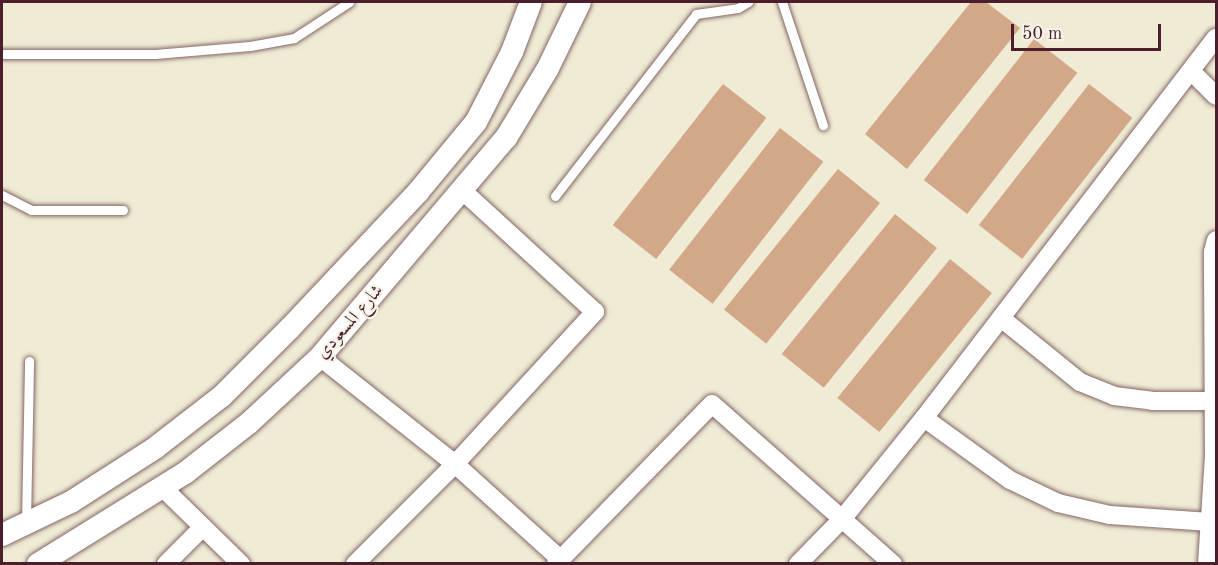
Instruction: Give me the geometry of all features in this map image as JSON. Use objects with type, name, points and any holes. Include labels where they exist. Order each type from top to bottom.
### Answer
[{"type":"street","name":"شارع المسعودي","points":[[2,535],[70,502],[155,448],[222,396],[291,328],[418,192],[476,122],[512,52],[531,2]]},
{"type":"street","name":"شارع المسعودي","points":[[38,564],[163,488],[249,423],[320,357],[506,138],[548,68],[580,2]]},
{"type":"street","points":[[798,564],[843,518],[924,418],[1216,38]]},
{"type":"street","points":[[1191,71],[1216,96]]},
{"type":"street","points":[[355,564],[455,464],[595,312],[463,191]]},
{"type":"street","points":[[1207,564],[1215,457],[1213,252],[1216,240]]},
{"type":"street","points":[[1001,318],[1080,382],[1114,396],[1152,401],[1215,401]]},
{"type":"street","points":[[320,357],[455,464],[558,561],[712,404],[893,564]]},
{"type":"street","points":[[924,418],[1010,480],[1058,503],[1110,515],[1210,522]]},
{"type":"street","points":[[163,488],[241,564]]},
{"type":"street","points":[[166,564],[203,527]]},
{"type":"lane","points":[[2,54],[155,54],[250,46],[294,38],[349,2]]},
{"type":"lane","points":[[555,196],[696,14],[738,8],[748,2]]},
{"type":"lane","points":[[782,2],[823,125]]},
{"type":"lane","points":[[2,195],[31,210],[123,210]]},
{"type":"lane","points":[[26,525],[29,361]]},
{"type":"building","points":[[971,2],[986,2],[1020,28],[907,169],[865,134]]},
{"type":"building","points":[[1034,39],[1077,73],[967,214],[924,180]]},
{"type":"building","points":[[723,84],[766,118],[656,259],[613,225]]},
{"type":"building","points":[[1089,84],[1132,118],[1022,259],[979,225]]},
{"type":"building","points":[[780,128],[823,162],[713,304],[669,270]]},
{"type":"building","points":[[838,169],[880,203],[766,344],[724,310]]},
{"type":"building","points":[[895,214],[937,248],[824,388],[782,354]]},
{"type":"building","points":[[950,259],[992,293],[879,432],[837,398]]}]
